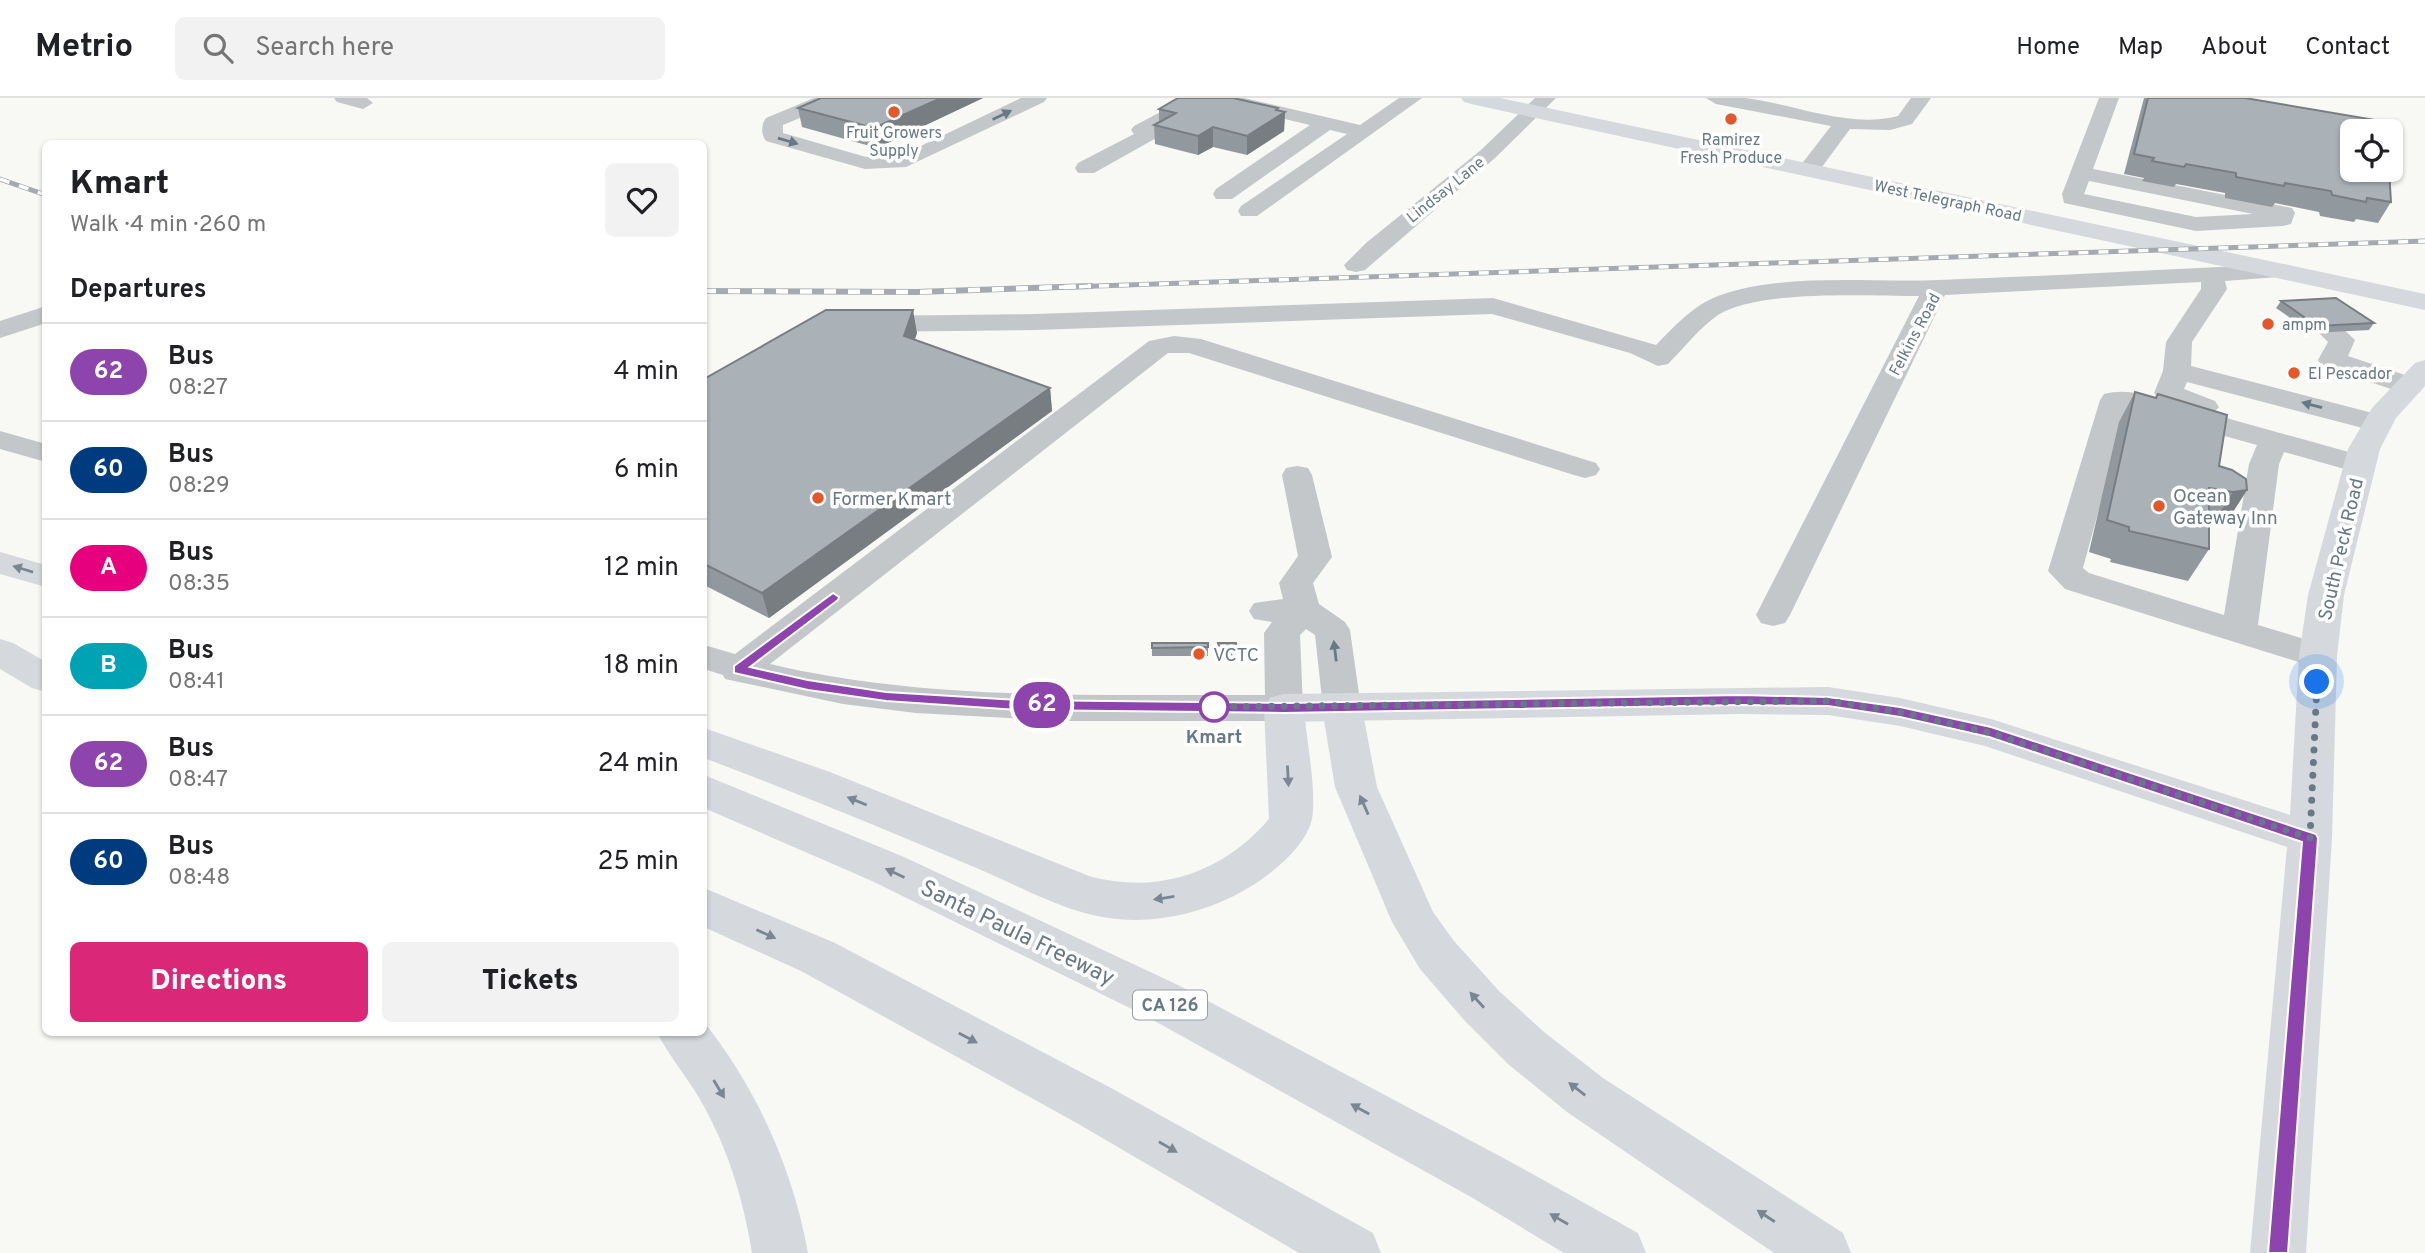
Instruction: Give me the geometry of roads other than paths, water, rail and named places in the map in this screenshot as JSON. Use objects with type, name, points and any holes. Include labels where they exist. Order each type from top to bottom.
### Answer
[{"type":"main road","name":"West Telegraph Road","points":[[1471,98],[1539,104],[1808,170],[2425,302]]},
{"type":"main road","name":"South Peck Road","points":[[2278,1253],[2310,838],[2318,656],[2326,595],[2367,445],[2417,378]]},
{"type":"main road","points":[[0,563],[42,575]]},
{"type":"main road","points":[[0,641],[42,657]]},
{"type":"main road","points":[[0,652],[42,677]]},
{"type":"main road","points":[[707,744],[815,783],[1081,892],[1117,901],[1148,901],[1196,893],[1228,879],[1256,861],[1279,837],[1291,820],[1284,708],[1741,700],[1828,701],[1900,712],[1991,733],[2310,838]]},
{"type":"main road","points":[[1342,708],[1356,787],[1415,922],[1437,955],[1482,1006],[1526,1048],[1585,1096],[1823,1253]]},
{"type":"main road","name":"Santa Paula Freeway","points":[[707,792],[888,870],[1161,1000],[1618,1253]]},
{"type":"main road","points":[[707,907],[817,957],[1093,1105],[1353,1253]]},
{"type":"main road","points":[[685,1036],[696,1049],[742,1128],[777,1225],[780,1253]]},
{"type":"street","points":[[831,98],[773,122],[773,137],[865,163],[906,161],[1037,98]]},
{"type":"street","points":[[1086,168],[1151,133],[1141,130],[1202,98]]},
{"type":"street","points":[[1218,98],[1361,131]]},
{"type":"street","points":[[1249,211],[1412,98]]},
{"type":"street","points":[[1716,98],[1844,123],[1896,123],[1908,119],[1921,98]]},
{"type":"street","points":[[2061,225],[2109,98]]},
{"type":"street","name":"Lindsay Lane","points":[[1356,265],[1488,154],[1539,104]]},
{"type":"street","points":[[1223,194],[1327,123]]},
{"type":"street","points":[[1808,170],[1844,123]]},
{"type":"street","points":[[2071,198],[2196,224],[2283,219],[2284,213],[2081,173]]},
{"type":"street","points":[[2284,299],[2295,274]]},
{"type":"street","name":"Felkins Road","points":[[1773,615],[1936,288],[2211,275],[2295,274]]},
{"type":"street","points":[[2211,275],[2214,289],[2179,342],[2177,371],[2168,393],[2231,414],[2367,445]]},
{"type":"street","points":[[836,325],[1036,322],[1493,306],[1640,347],[1658,358],[1710,309],[1729,301],[1779,292],[1936,288]]},
{"type":"street","points":[[0,330],[42,315]]},
{"type":"street","points":[[2331,332],[2342,340],[2332,360],[2417,378]]},
{"type":"street","points":[[2318,656],[2077,581],[2065,571],[2114,400],[2131,400],[2274,440],[2367,445]]},
{"type":"street","points":[[0,440],[42,452]]},
{"type":"street","points":[[2239,632],[2264,464],[2274,440]]},
{"type":"street","points":[[1297,475],[1315,556],[1296,583],[1303,610]]},
{"type":"street","points":[[707,658],[738,670],[808,685],[937,702],[1284,708],[1282,633],[1303,610]]},
{"type":"street","points":[[1266,611],[1303,610],[1332,630],[1342,708]]},
{"type":"lane","points":[[738,670],[1159,347],[1192,345],[1585,469]]},
{"type":"railway","points":[[0,179],[42,194]]},
{"type":"railway","points":[[1039,288],[2425,241]]},
{"type":"railway","points":[[707,291],[917,292],[1091,286]]},
{"type":"place","name":"Fruit Growers Supply","points":[[894,112]]},
{"type":"place","name":"Ramirez Fresh Produce","points":[[1731,119]]},
{"type":"place","name":"ampm","points":[[2268,324]]},
{"type":"place","name":"El Pescador","points":[[2294,373]]},
{"type":"place","name":"Former Kmart","points":[[818,498]]},
{"type":"place","name":"Ocean Gateway Inn","points":[[2159,506]]},
{"type":"place","name":"VCTC","points":[[1199,654]]},
{"type":"place","name":"Kmart","points":[[1214,707]]}]
